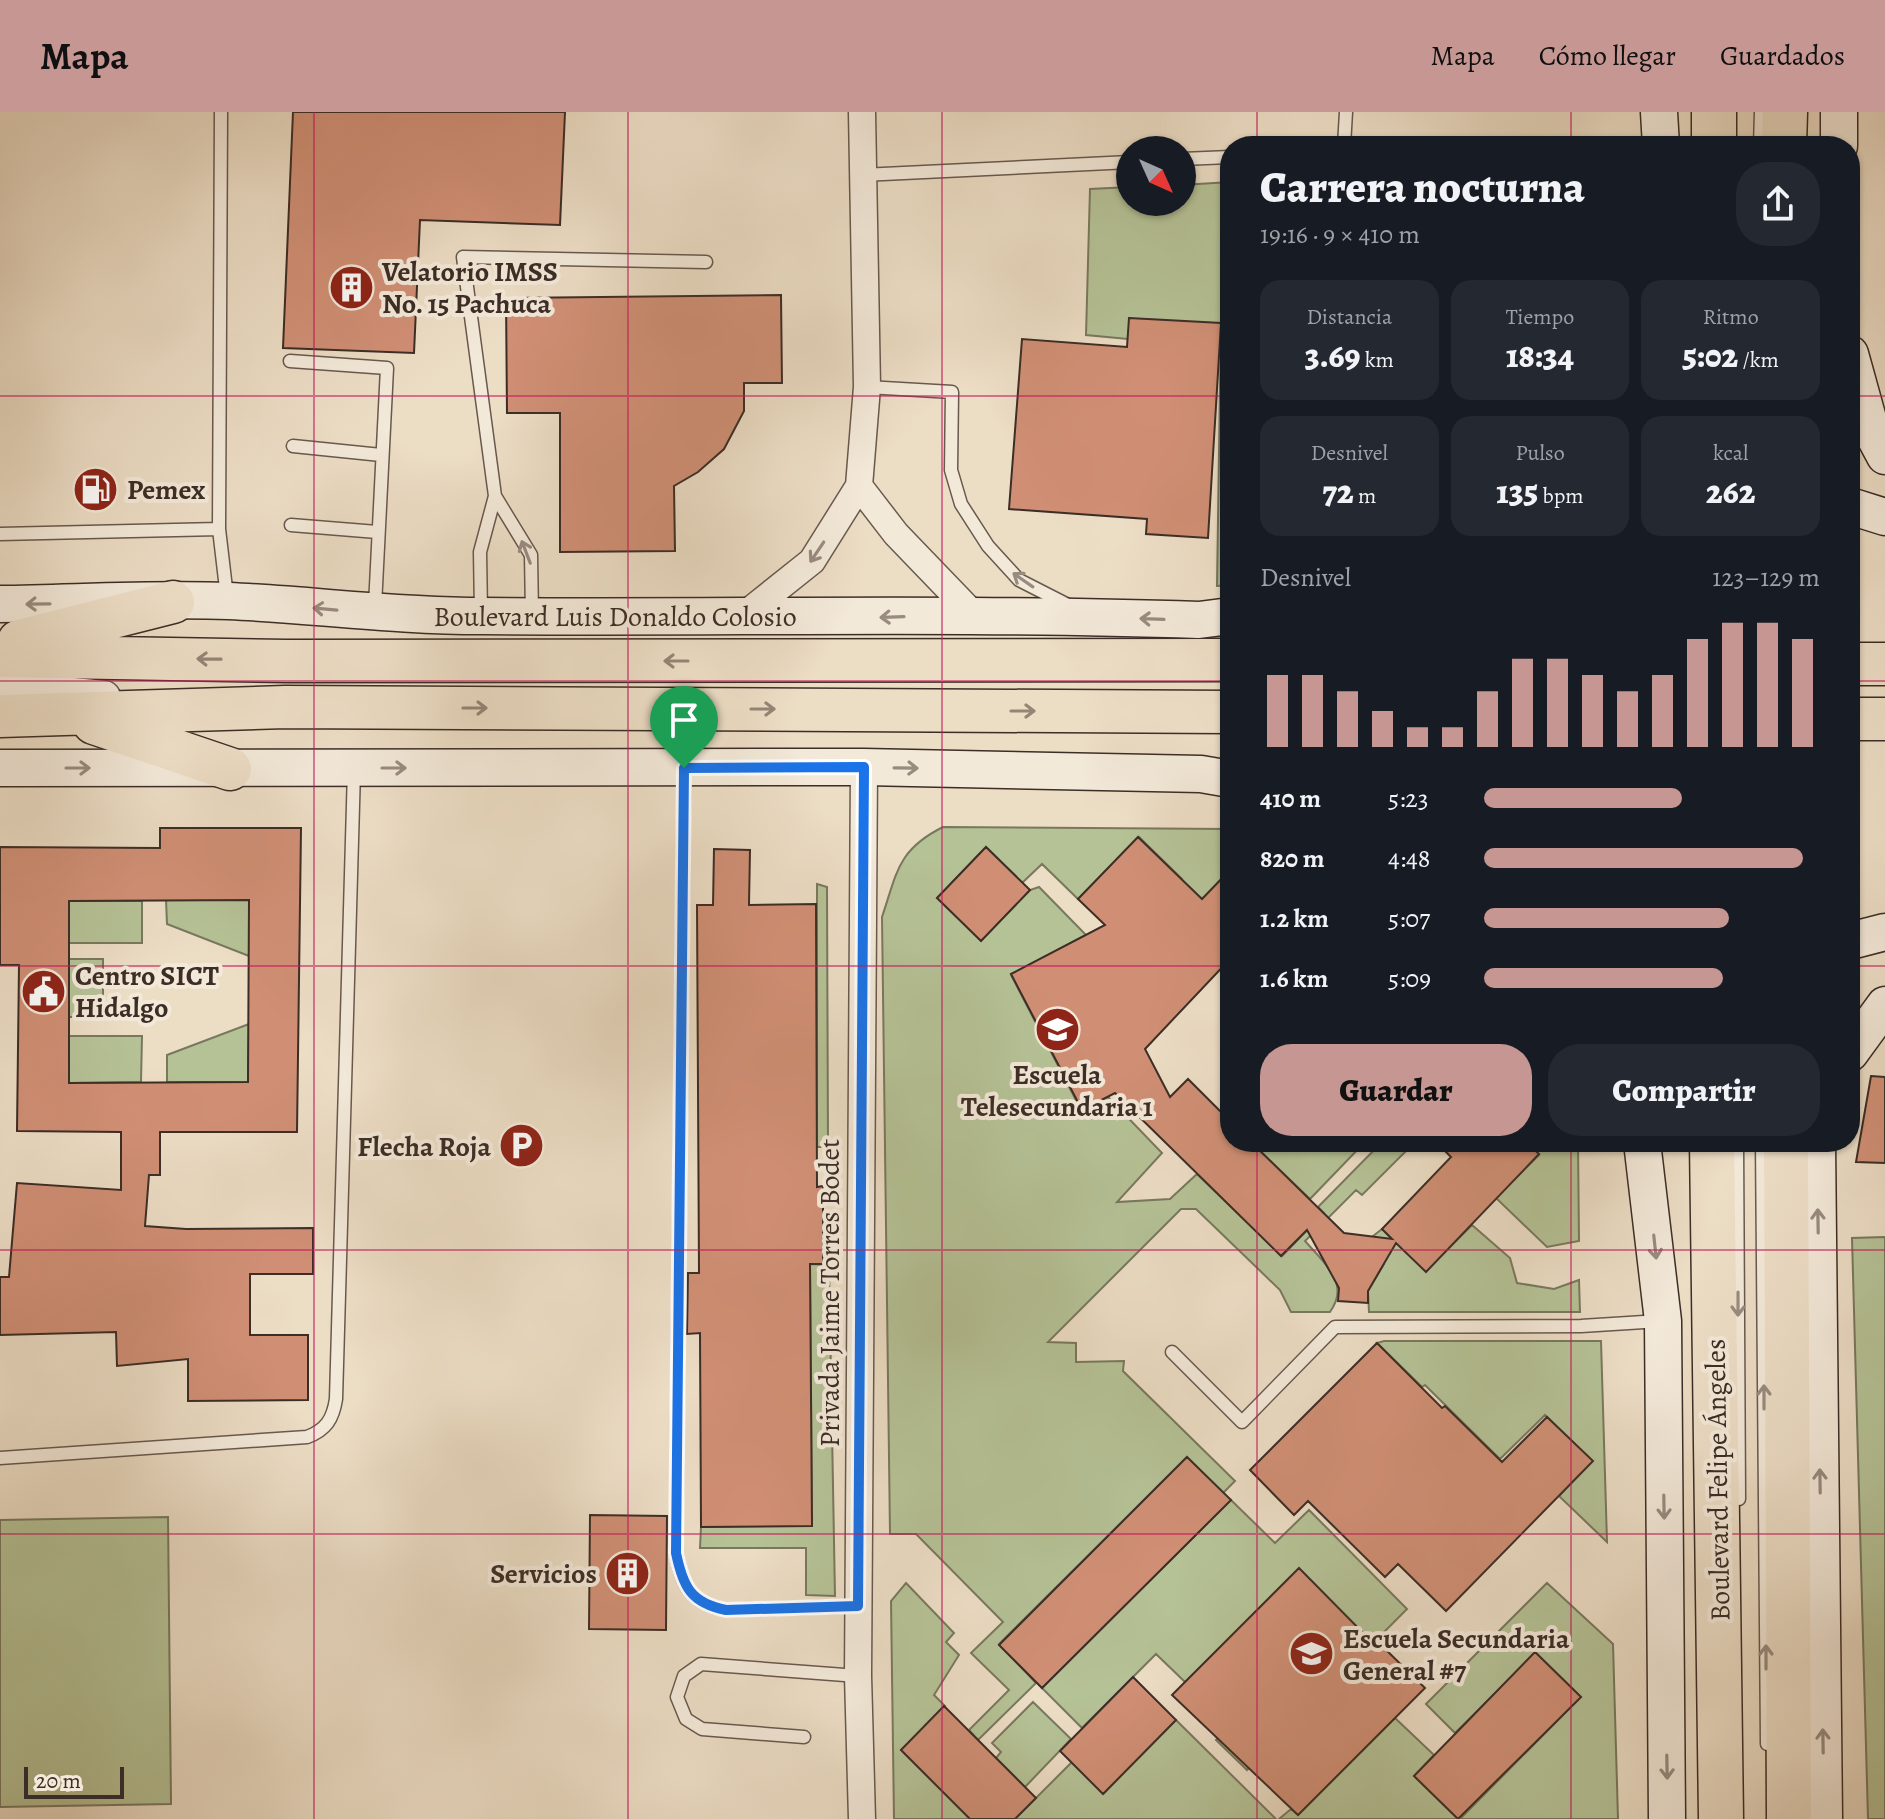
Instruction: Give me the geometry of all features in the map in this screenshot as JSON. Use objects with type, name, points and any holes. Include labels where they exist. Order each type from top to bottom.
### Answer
[{"type":"highway","points":[[1714,112],[1714,136]]},
{"type":"highway","points":[[1784,136],[1785,112]]},
{"type":"highway","name":"Boulevard Felipe Ángeles","points":[[1712,1152],[1721,1819]]},
{"type":"highway","points":[[1786,1152],[1789,1819]]},
{"type":"main road","points":[[1659,112],[1660,136]]},
{"type":"main road","points":[[1839,112],[1839,136]]},
{"type":"main road","points":[[1860,390],[1871,430],[1885,456]]},
{"type":"main road","points":[[1860,509],[1885,517]]},
{"type":"main road","name":"Boulevard Luis Donaldo Colosio","points":[[0,604],[228,601],[375,613],[481,616],[1091,616],[1220,623]]},
{"type":"main road","points":[[0,646],[173,602]]},
{"type":"main road","name":"Boulevard Luis Donaldo Colosio","points":[[0,656],[287,661],[1220,660]]},
{"type":"main road","points":[[1860,664],[1885,664]]},
{"type":"main road","points":[[0,716],[285,707],[1220,712]]},
{"type":"main road","points":[[66,714],[230,769]]},
{"type":"main road","points":[[1860,719],[1885,719]]},
{"type":"main road","points":[[0,768],[864,767],[1220,773]]},
{"type":"main road","points":[[1860,938],[1885,932]]},
{"type":"main road","points":[[1860,1039],[1885,1005]]},
{"type":"main road","points":[[1644,1152],[1663,1321],[1667,1819]]},
{"type":"main road","points":[[1649,1184],[1651,1152]]},
{"type":"main road","points":[[1817,1152],[1824,1819]]},
{"type":"street","points":[[743,616],[812,561],[859,486],[867,387],[862,112]]},
{"type":"street","points":[[859,486],[896,534],[974,615]]},
{"type":"street","points":[[0,687],[212,709]]},
{"type":"street","name":"Privada Jaime Torres Bodet","points":[[862,1819],[858,1606],[864,767]]},
{"type":"lane","points":[[221,112],[219,529],[228,601]]},
{"type":"lane","points":[[1345,136],[1346,112]]},
{"type":"lane","points":[[1760,136],[1761,112]]},
{"type":"lane","points":[[1196,158],[1220,157]]},
{"type":"lane","points":[[862,175],[1116,163]]},
{"type":"lane","points":[[481,616],[480,552],[495,496],[463,257],[706,262]]},
{"type":"lane","points":[[290,361],[387,368],[375,613]]},
{"type":"lane","points":[[867,387],[952,392],[951,470],[961,504],[988,546],[1019,580],[1091,616]]},
{"type":"lane","points":[[293,446],[381,455]]},
{"type":"lane","points":[[495,496],[531,555],[532,616]]},
{"type":"lane","points":[[291,525],[377,532]]},
{"type":"lane","points":[[0,534],[219,529]]},
{"type":"lane","points":[[0,1458],[307,1437],[319,1433],[328,1424],[336,1399],[354,768]]},
{"type":"lane","points":[[684,768],[676,1553],[681,1578],[691,1594],[707,1606],[726,1610],[858,1606]]},
{"type":"lane","points":[[1737,1152],[1739,1520]]},
{"type":"lane","points":[[1762,1152],[1767,1756]]},
{"type":"lane","points":[[1172,1352],[1242,1422],[1335,1327],[1581,1326],[1663,1321]]},
{"type":"lane","points":[[804,1737],[702,1729],[686,1719],[677,1697],[684,1676],[701,1664],[858,1676]]},
{"type":"green space","points":[[1220,183],[1220,323],[1128,339],[1086,335],[1090,189],[1116,188],[1116,216],[1196,216],[1196,184]]},
{"type":"green space","points":[[1220,389],[1220,586],[1217,586]]},
{"type":"green space","points":[[943,827],[1220,829],[1220,880],[1121,984],[1121,942],[1182,879],[1139,837],[1078,899],[1042,864],[1022,883],[986,847],[937,898],[981,940],[1030,890],[1039,887],[1086,935],[1011,975],[1081,1110],[1108,1097],[1162,1153],[1117,1202],[1170,1199],[1197,1174],[1282,1256],[1324,1213],[1318,1207],[1372,1152],[1405,1152],[1362,1195],[1356,1190],[1305,1241],[1327,1265],[1336,1283],[1336,1302],[1330,1312],[1291,1312],[1280,1290],[1196,1209],[1181,1209],[1048,1342],[1076,1343],[1076,1362],[1124,1361],[1123,1371],[1235,1481],[1223,1493],[1187,1457],[999,1644],[1036,1683],[978,1740],[969,1730],[1009,1690],[971,1653],[1003,1622],[916,1534],[890,1534],[882,917],[901,864],[907,854]]},
{"type":"green space","points":[[817,884],[827,887],[828,1147],[817,1147]]},
{"type":"green space","points":[[166,900],[249,900],[249,956],[167,924]]},
{"type":"green space","points":[[69,901],[142,901],[142,943],[69,943]]},
{"type":"green space","points":[[69,959],[103,959],[103,1017],[69,1017]]},
{"type":"green space","points":[[249,1024],[248,1082],[167,1082],[167,1055]]},
{"type":"green space","points":[[69,1036],[142,1036],[141,1082],[69,1083]]},
{"type":"green space","points":[[1261,1152],[1355,1152],[1310,1199]]},
{"type":"green space","points":[[1536,1152],[1578,1152],[1579,1241],[1547,1247],[1496,1198],[1539,1155]]},
{"type":"green space","points":[[1472,1225],[1510,1258],[1517,1283],[1554,1289],[1579,1280],[1580,1312],[1369,1312],[1368,1291],[1384,1264],[1373,1236],[1382,1229],[1426,1271]]},
{"type":"green space","points":[[1885,1237],[1885,1819],[1868,1819],[1852,1238]]},
{"type":"green space","points":[[810,1264],[829,1265],[835,1596],[806,1595],[806,1548],[700,1548],[701,1527],[812,1525]]},
{"type":"green space","points":[[1601,1341],[1607,1542],[1559,1496],[1592,1461],[1545,1415],[1500,1459],[1377,1343]]},
{"type":"green space","points":[[1231,1500],[1275,1543],[1309,1510],[1407,1609],[1247,1770],[1216,1740],[1343,1613],[1185,1682],[1156,1654],[1082,1728],[1042,1688]]},
{"type":"green space","points":[[168,1517],[171,1804],[0,1807],[0,1520]]},
{"type":"green space","points":[[906,1583],[954,1633],[946,1642],[959,1655],[934,1695],[945,1706],[901,1750],[970,1819],[894,1819],[891,1601]]},
{"type":"green space","points":[[1547,1583],[1613,1644],[1618,1819],[1460,1819],[1581,1697],[1536,1653],[1455,1733],[1426,1704]]},
{"type":"green space","points":[[1033,1702],[1071,1739],[1025,1787],[996,1758],[1001,1752],[992,1743]]},
{"type":"green space","points":[[1395,1718],[1434,1755],[1414,1776],[1458,1819],[1279,1819],[1291,1809],[1298,1815]]},
{"type":"green space","points":[[1176,1720],[1276,1819],[1015,1819],[1072,1762],[1104,1793]]},
{"type":"building","name":"Velatorio IMSS No. 15 Pachuca","points":[[293,112],[565,112],[560,225],[420,220],[414,353],[283,348]]},
{"type":"building","points":[[781,295],[782,383],[744,383],[744,411],[724,449],[698,472],[674,486],[675,551],[560,552],[560,413],[507,413],[506,298]]},
{"type":"building","points":[[1129,318],[1220,323],[1208,538],[1146,534],[1147,519],[1009,509],[1022,339],[1127,347]]},
{"type":"building","points":[[160,828],[301,828],[297,1132],[160,1132],[160,1175],[149,1175],[145,1226],[186,1229],[313,1228],[313,1274],[250,1274],[250,1335],[308,1335],[308,1400],[188,1401],[188,1359],[117,1366],[116,1332],[0,1335],[0,1277],[9,1277],[17,1183],[121,1190],[121,1132],[17,1131],[19,965],[0,965],[0,847],[160,848]],"holes":[[[249,900],[248,1082],[69,1083],[69,901]]]},
{"type":"building","points":[[1138,837],[1202,899],[1220,880],[1220,970],[1145,1049],[1170,1097],[1188,1079],[1220,1111],[1220,1152],[1261,1152],[1344,1233],[1392,1239],[1382,1229],[1451,1157],[1446,1152],[1539,1154],[1426,1272],[1396,1243],[1368,1291],[1368,1303],[1338,1301],[1339,1288],[1307,1230],[1281,1256],[1115,1093],[1082,1110],[1011,974],[1105,925],[1078,899]]},
{"type":"building","points":[[986,847],[1030,890],[981,941],[937,898]]},
{"type":"building","points":[[714,849],[750,850],[749,905],[816,904],[817,1187],[823,1186],[823,1264],[810,1264],[812,1526],[701,1527],[700,1333],[687,1334],[688,1273],[699,1273],[697,905],[713,905]]},
{"type":"building","points":[[1871,1076],[1885,1077],[1885,1163],[1856,1162]]},
{"type":"building","points":[[1377,1343],[1502,1462],[1547,1417],[1593,1461],[1446,1611],[1398,1564],[1385,1577],[1308,1501],[1294,1515],[1250,1470]]},
{"type":"building","points":[[1187,1457],[1231,1500],[1042,1688],[999,1645]]},
{"type":"building","name":"Servicios","points":[[590,1515],[667,1516],[666,1630],[589,1629]]},
{"type":"building","points":[[1299,1568],[1377,1647],[1380,1644],[1425,1688],[1298,1815],[1172,1695]]},
{"type":"building","points":[[1535,1652],[1581,1697],[1458,1819],[1414,1776]]},
{"type":"building","points":[[1133,1677],[1176,1720],[1103,1794],[1060,1751]]},
{"type":"building","points":[[944,1706],[1036,1798],[1015,1819],[970,1819],[901,1750]]},
{"type":"place","name":"Velatorio IMSS No. 15 Pachuca","points":[[351,287]]},
{"type":"place","name":"Pemex","points":[[96,489]]},
{"type":"place","name":"Centro SICT Hidalgo","points":[[44,991]]},
{"type":"place","name":"Escuela Telesecundaria 1","points":[[1057,1029]]},
{"type":"place","name":"Flecha Roja","points":[[522,1146]]},
{"type":"place","name":"Servicios","points":[[628,1573]]},
{"type":"place","name":"Escuela Secundaria General #7","points":[[1312,1654]]},
{"type":"route","points":[[864,767],[858,1606],[726,1610],[707,1606],[691,1594],[681,1578],[676,1553],[684,768],[864,767]]}]
